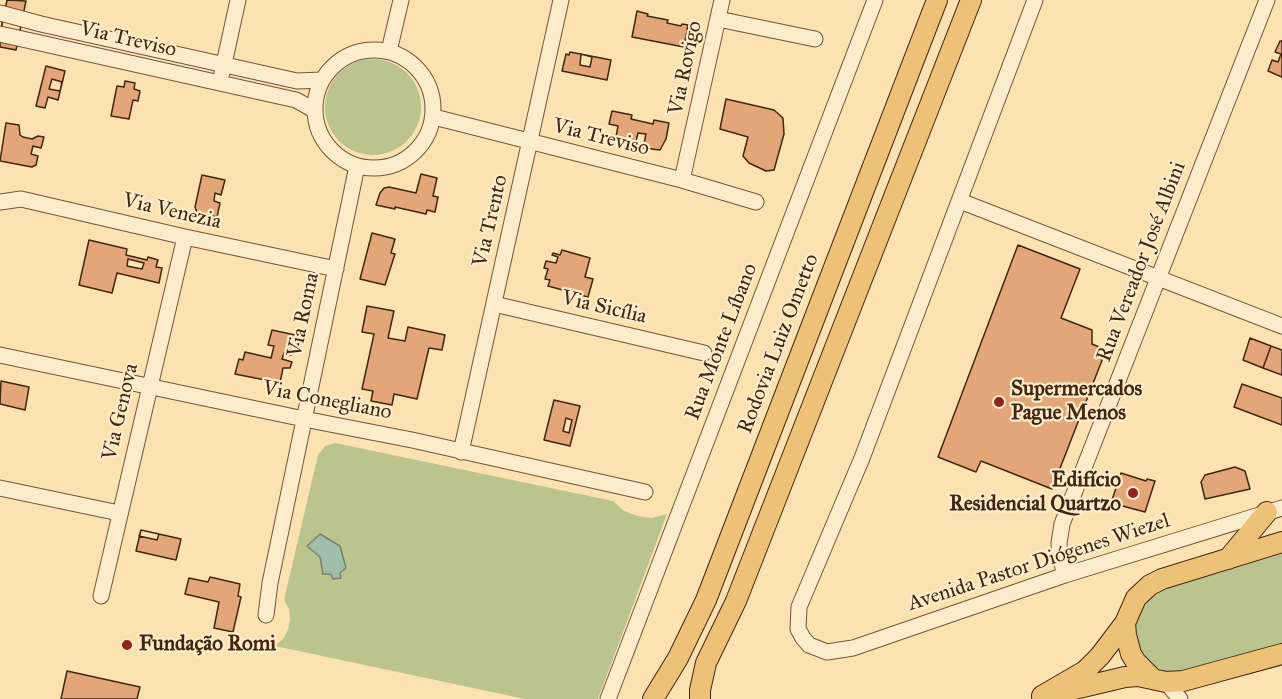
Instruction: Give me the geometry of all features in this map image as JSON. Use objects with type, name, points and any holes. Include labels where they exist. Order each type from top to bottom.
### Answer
[{"type":"main road","name":"Rodovia Luiz Ometto","points":[[653,699],[678,658],[706,600],[937,0]]},
{"type":"main road","points":[[700,699],[706,663],[736,601],[971,0]]},
{"type":"main road","points":[[1228,559],[1275,510]]},
{"type":"main road","points":[[1037,698],[1085,671],[1100,656],[1125,623],[1136,598],[1150,585],[1162,579],[1282,542]]},
{"type":"main road","points":[[1125,623],[1131,654],[1141,669],[1159,680]]},
{"type":"main road","points":[[1037,698],[1125,677],[1159,680],[1198,678],[1282,654]]},
{"type":"street","points":[[220,82],[238,0]]},
{"type":"street","points":[[390,51],[401,0]]},
{"type":"street","name":"Via Trento","points":[[461,452],[561,0]]},
{"type":"street","name":"Via Rovigo","points":[[682,180],[722,0]]},
{"type":"street","name":"Rua Monte Líbano","points":[[608,699],[875,0]]},
{"type":"street","points":[[1035,0],[960,201],[1282,326]]},
{"type":"street","name":"Rua Vereador José Albini","points":[[1065,575],[1059,543],[1062,524],[1267,0]]},
{"type":"street","name":"Via Treviso","points":[[0,13],[28,22],[297,81],[322,80]]},
{"type":"street","points":[[718,20],[814,39]]},
{"type":"street","name":"Via Treviso","points":[[0,34],[296,100],[314,110]]},
{"type":"street","points":[[370,49],[390,51],[409,60],[424,75],[433,95],[434,117],[429,134],[420,148],[407,159],[391,166],[374,168],[357,166],[343,160],[327,144],[317,125],[314,110],[316,95],[322,80],[334,65],[351,54],[370,49]]},
{"type":"street","name":"Via Treviso","points":[[434,117],[682,180],[756,202]]},
{"type":"street","name":"Via Roma","points":[[266,615],[270,583],[357,166]]},
{"type":"street","name":"Via Venezia","points":[[0,202],[21,199],[336,270]]},
{"type":"street","name":"Avenida Pastor Diógenes Wiezel","points":[[960,201],[862,458],[799,607],[798,629],[802,638],[809,645],[827,652],[853,648],[1065,575],[1275,510]]},
{"type":"street","name":"Via Genova","points":[[101,596],[185,237]]},
{"type":"street","name":"Via Sicília","points":[[494,304],[704,353]]},
{"type":"street","name":"Via Conegliano","points":[[0,354],[412,440],[645,492]]},
{"type":"street","points":[[0,488],[119,513]]},
{"type":"street","points":[[1159,680],[1180,699]]},
{"type":"green space","points":[[373,59],[391,63],[407,73],[417,89],[421,107],[417,125],[407,141],[391,151],[373,155],[355,151],[339,141],[329,125],[325,107],[329,89],[339,73],[355,63]]},
{"type":"green space","points":[[335,443],[613,501],[624,511],[638,516],[652,518],[667,514],[598,699],[525,699],[275,646],[288,630],[289,609],[284,600],[318,455],[325,446]]},
{"type":"green space","points":[[1282,551],[1282,644],[1181,674],[1166,672],[1152,665],[1141,654],[1135,640],[1134,625],[1138,610],[1159,588]]},
{"type":"shaded area","points":[[320,534],[340,546],[346,568],[340,573],[341,578],[333,579],[331,574],[323,574],[320,557],[307,546]]},
{"type":"building","points":[[7,0],[26,1],[16,50],[0,47]]},
{"type":"building","points":[[637,11],[648,14],[647,16],[668,20],[667,23],[688,25],[684,47],[632,37]]},
{"type":"building","points":[[3,17],[22,22],[19,35],[1,30]]},
{"type":"building","points":[[1282,41],[1282,77],[1268,71],[1272,60],[1278,62],[1281,54],[1275,52]]},
{"type":"building","points":[[570,52],[611,60],[607,80],[562,71],[566,54],[569,55]]},
{"type":"building","points":[[581,54],[592,57],[590,67],[580,65]]},
{"type":"building","points":[[46,66],[65,71],[58,100],[48,97],[45,108],[36,106]]},
{"type":"building","points":[[52,79],[62,82],[60,91],[49,89]]},
{"type":"building","points":[[125,81],[135,83],[134,89],[140,91],[138,101],[133,100],[129,119],[111,116],[117,86],[124,87]]},
{"type":"building","points":[[726,99],[774,110],[783,118],[784,134],[774,170],[766,171],[749,163],[743,156],[748,137],[720,129]]},
{"type":"building","points":[[612,111],[632,115],[631,119],[653,124],[654,120],[669,123],[666,139],[660,150],[643,148],[646,134],[638,133],[635,145],[616,137],[618,126],[609,124]]},
{"type":"building","points":[[6,123],[19,125],[20,135],[23,137],[32,139],[38,136],[44,137],[41,148],[33,146],[31,154],[38,156],[36,165],[32,167],[0,161]]},
{"type":"building","points":[[421,174],[437,178],[433,196],[438,197],[435,212],[427,210],[426,214],[376,205],[384,188],[416,193]]},
{"type":"building","points":[[202,175],[225,180],[221,195],[215,193],[214,201],[220,203],[217,217],[197,213],[195,207]]},
{"type":"building","points":[[372,233],[395,239],[391,253],[395,254],[385,285],[360,279]]},
{"type":"building","points":[[89,240],[127,249],[126,255],[158,260],[156,267],[162,268],[159,283],[117,273],[112,293],[79,285]]},
{"type":"building","points":[[1018,245],[1080,269],[1061,318],[1092,330],[1092,344],[1106,350],[1052,489],[981,461],[976,472],[938,457]]},
{"type":"building","points":[[562,250],[590,258],[585,277],[593,279],[588,297],[548,286],[550,280],[545,279],[548,269],[544,268],[546,261],[556,263],[558,257],[552,255],[553,253],[560,255]]},
{"type":"building","points":[[128,259],[144,263],[142,269],[127,266]]},
{"type":"building","points":[[367,306],[394,311],[388,338],[405,341],[408,327],[445,335],[442,350],[429,348],[417,399],[394,394],[392,405],[371,401],[373,391],[362,389],[374,334],[362,332]]},
{"type":"building","points":[[272,330],[300,336],[297,351],[293,349],[291,355],[284,353],[282,359],[292,362],[290,368],[283,368],[280,383],[235,374],[239,359],[243,360],[245,352],[271,358],[274,346],[268,345]]},
{"type":"building","points":[[1250,338],[1271,346],[1263,368],[1243,360]]},
{"type":"building","points":[[1271,346],[1282,350],[1282,375],[1263,368]]},
{"type":"building","points":[[1,381],[29,387],[25,410],[0,404]]},
{"type":"building","points":[[1242,384],[1282,398],[1282,425],[1234,407]]},
{"type":"building","points":[[554,400],[580,406],[570,446],[544,440]]},
{"type":"building","points":[[566,418],[572,420],[569,433],[563,431]]},
{"type":"building","points":[[1235,467],[1245,471],[1250,489],[1205,499],[1201,482],[1205,475]]},
{"type":"building","name":"Edifício Residencial Quartzo","points":[[1121,473],[1146,481],[1147,479],[1155,481],[1145,512],[1111,503]]},
{"type":"building","points":[[141,530],[181,539],[176,560],[136,551]]},
{"type":"building","points":[[141,530],[159,534],[157,540],[139,536]]},
{"type":"building","points":[[210,577],[240,584],[238,596],[241,597],[233,632],[214,628],[219,602],[185,594],[189,578],[208,582]]},
{"type":"building","points":[[67,671],[140,687],[137,699],[61,699]]},
{"type":"place","name":"Supermercados Pague Menos","points":[[999,402]]},
{"type":"place","name":"Edifício Residencial Quartzo","points":[[1133,493]]},
{"type":"place","name":"Fundação Romi","points":[[127,645]]}]
